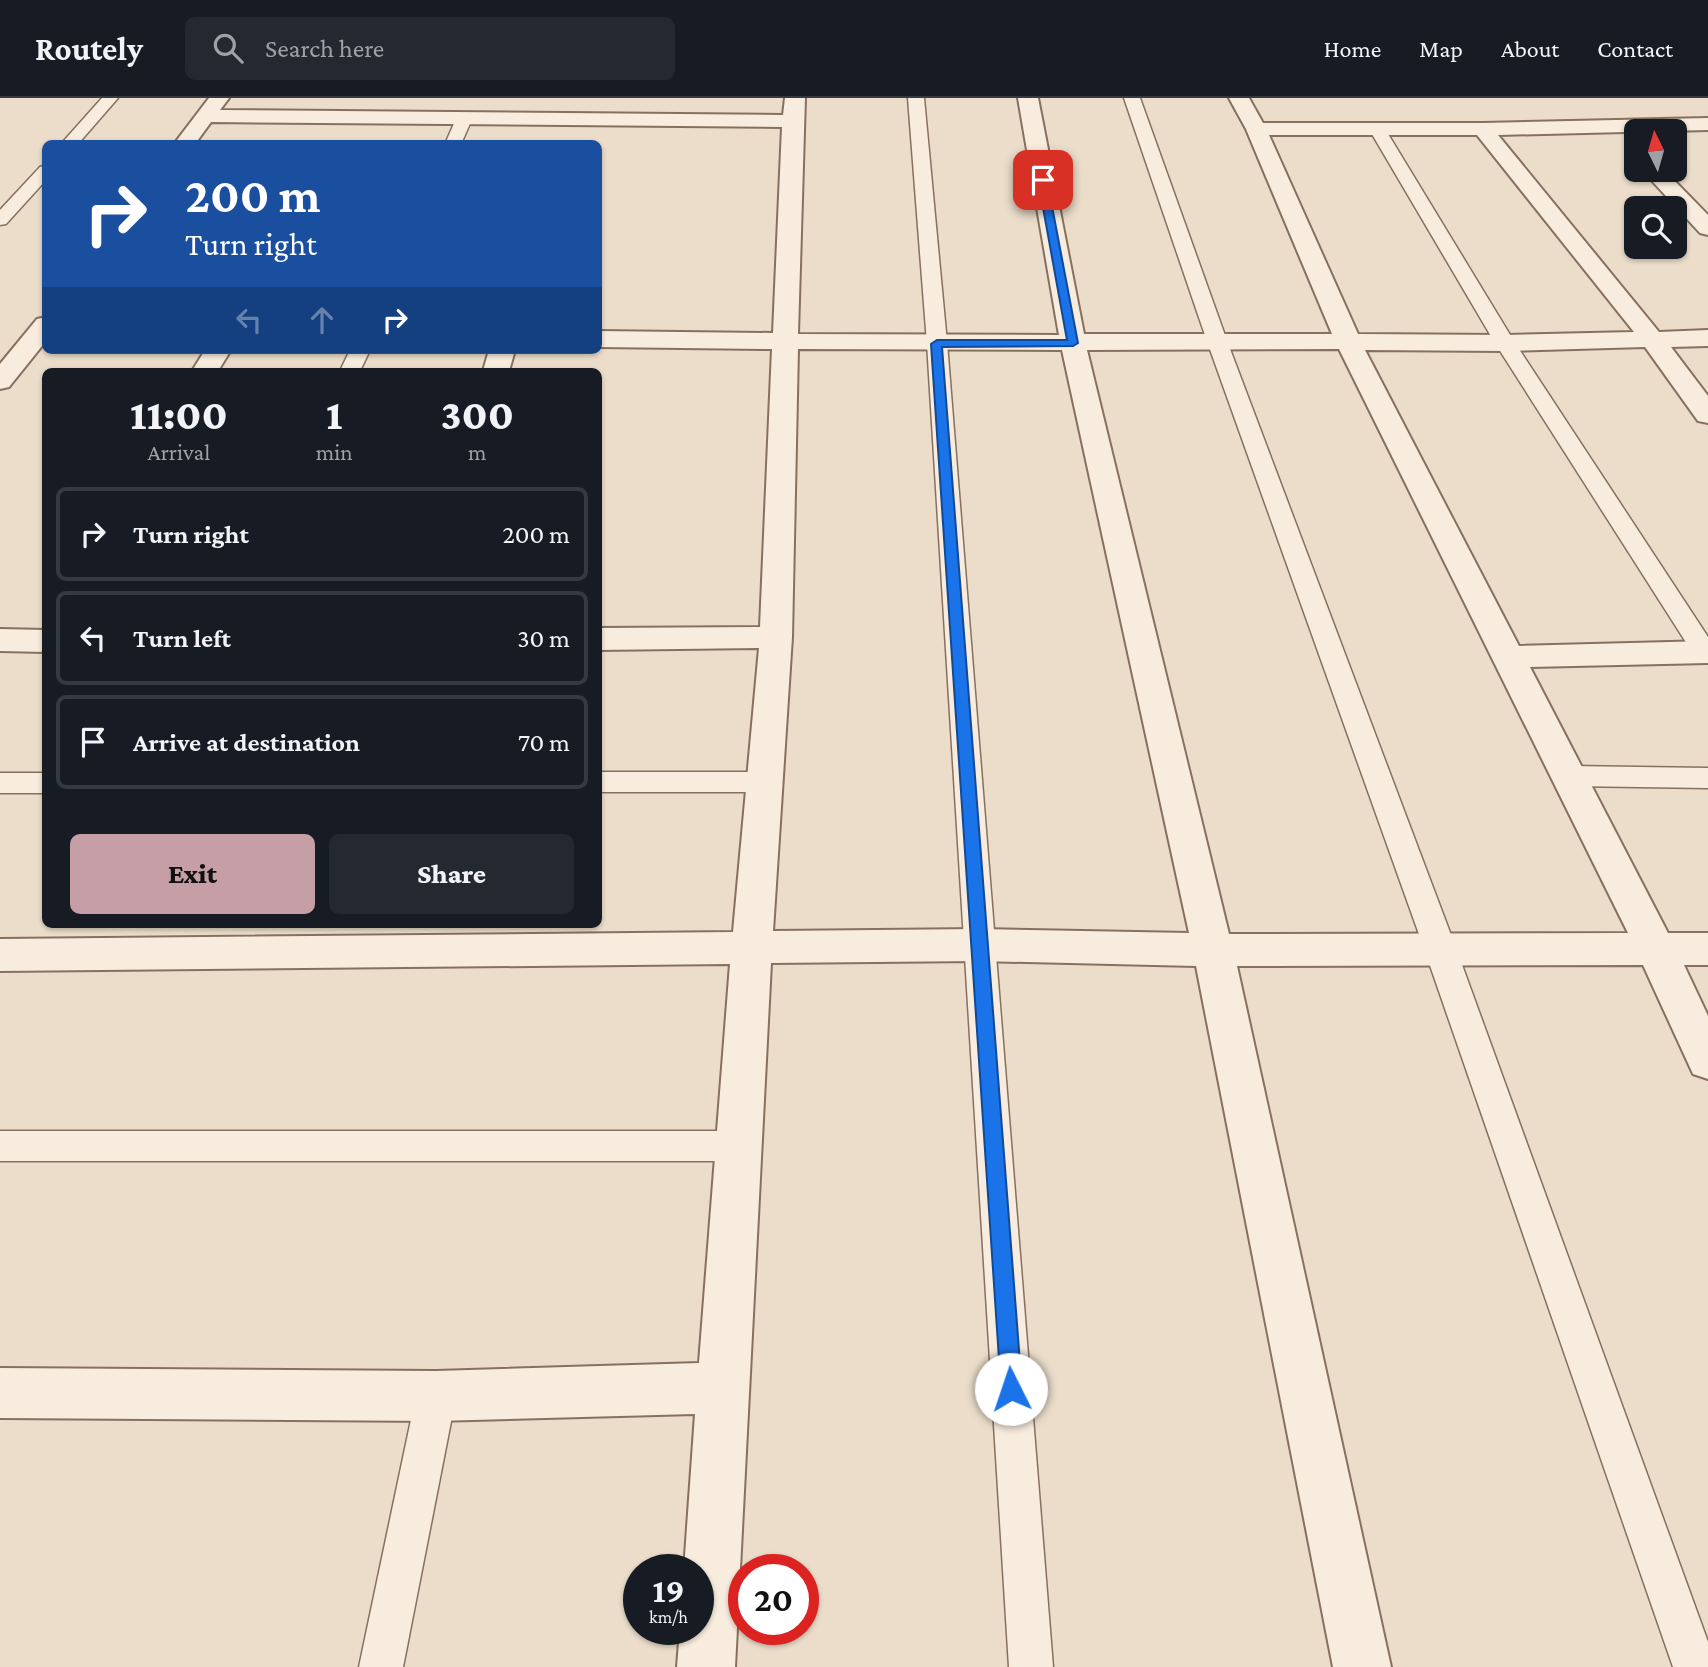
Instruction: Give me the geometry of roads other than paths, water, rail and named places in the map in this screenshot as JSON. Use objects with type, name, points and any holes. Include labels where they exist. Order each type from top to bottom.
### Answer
[{"type":"street","points":[[187,140],[219,98]]},
{"type":"street","points":[[1028,98],[1073,343],[1213,950],[1362,1667]]},
{"type":"street","points":[[1239,98],[1256,129],[1348,341],[1656,949],[1708,1061]]},
{"type":"street","points":[[205,116],[349,127],[464,119],[583,120],[793,109],[776,637],[763,782],[706,1667]]},
{"type":"street","points":[[576,140],[583,120]]},
{"type":"street","points":[[1256,129],[1483,129],[1708,124]]},
{"type":"street","points":[[1610,126],[1624,140]]},
{"type":"street","points":[[1483,129],[1653,340],[1708,415]]},
{"type":"street","points":[[1664,182],[1708,228]]},
{"type":"street","points":[[13,331],[42,329]]},
{"type":"street","points":[[0,381],[42,331]]},
{"type":"street","points":[[602,339],[937,344],[1505,342],[1708,338]]},
{"type":"street","points":[[602,639],[776,637]]},
{"type":"street","points":[[1508,657],[1706,652]]},
{"type":"street","points":[[0,955],[979,945],[1213,950],[1708,949]]},
{"type":"street","points":[[0,1393],[436,1396],[722,1388]]},
{"type":"lane","points":[[73,140],[110,98]]},
{"type":"lane","points":[[916,98],[937,344],[1031,1667]]},
{"type":"lane","points":[[1132,98],[1217,341],[1441,951],[1695,1667]]},
{"type":"lane","points":[[455,140],[464,119]]},
{"type":"lane","points":[[1377,129],[1505,342],[1706,652]]},
{"type":"lane","points":[[0,220],[42,174]]},
{"type":"lane","points":[[1569,776],[1708,778]]},
{"type":"lane","points":[[602,782],[763,782]]},
{"type":"lane","points":[[0,783],[42,783]]},
{"type":"lane","points":[[0,1146],[739,1146]]},
{"type":"lane","points":[[381,1667],[436,1396]]}]
